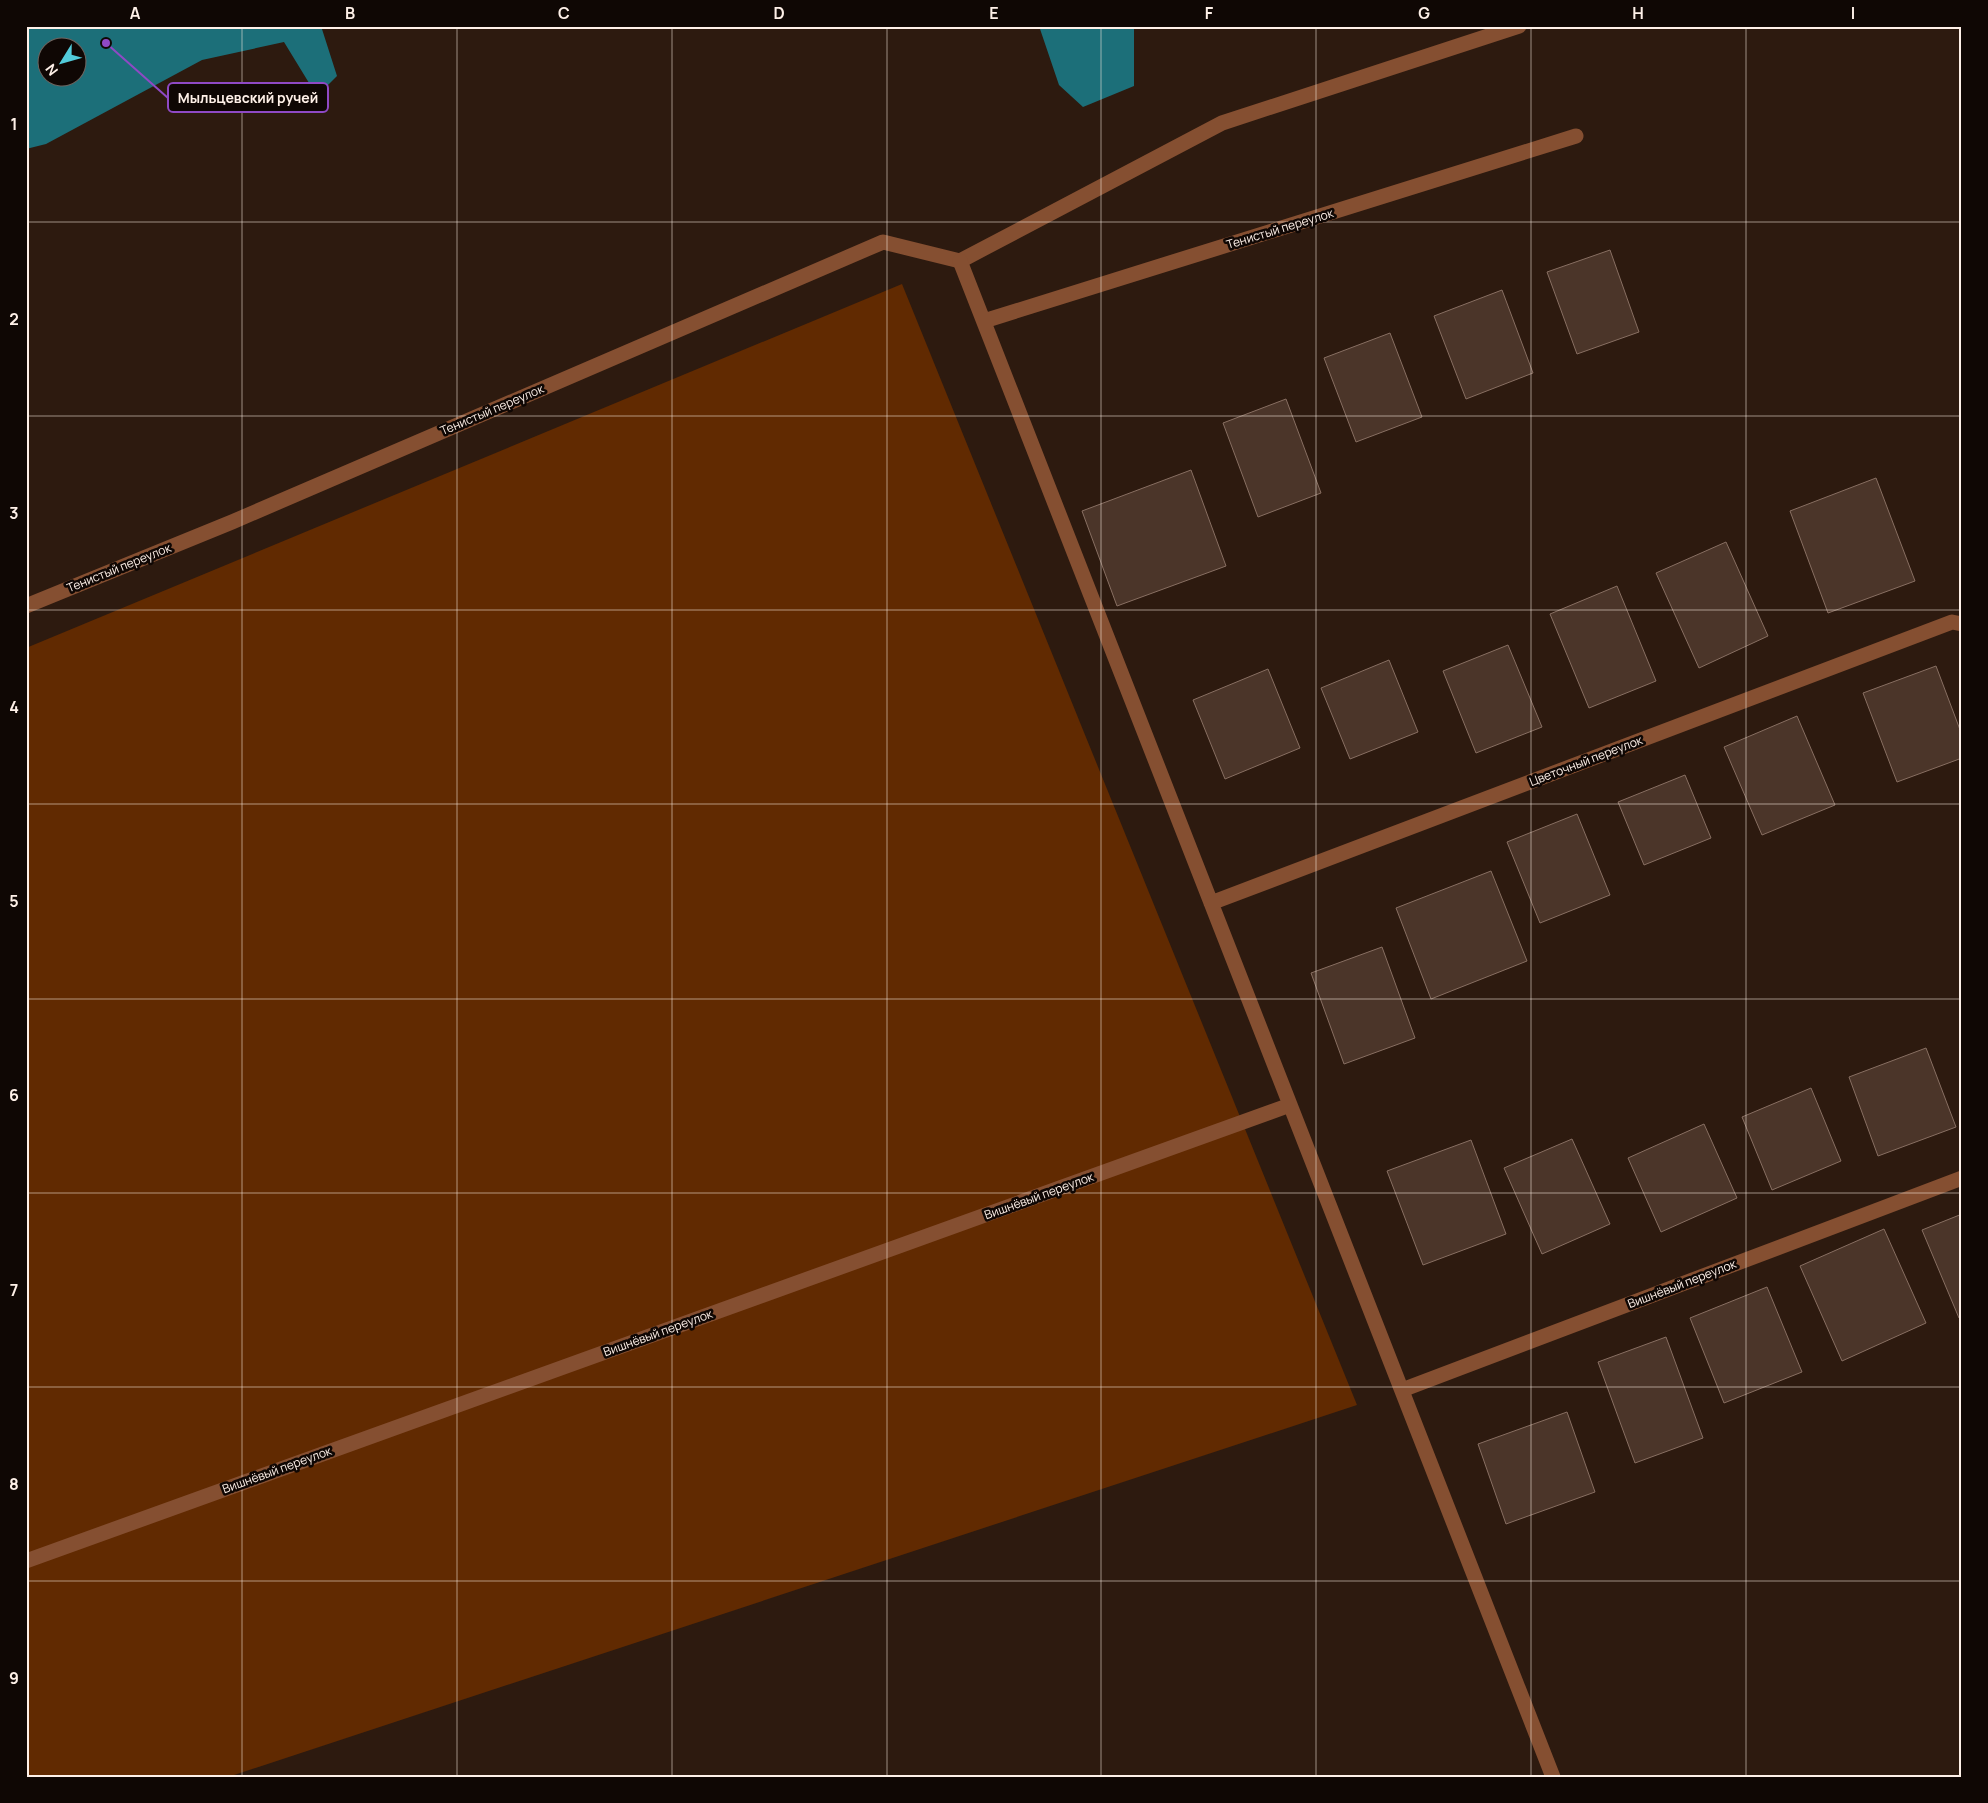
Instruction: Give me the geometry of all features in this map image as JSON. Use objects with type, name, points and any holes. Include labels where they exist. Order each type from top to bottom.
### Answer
[{"type":"street","points":[[1519,26],[1222,123],[960,260],[1553,1777]]},
{"type":"street","name":"Тенистый переулок","points":[[984,321],[1576,136]]},
{"type":"street","name":"Тенистый переулок","points":[[26,606],[241,518],[882,242],[960,260]]},
{"type":"street","name":"Цветочный переулок","points":[[1211,903],[1952,622],[1962,624]]},
{"type":"street","name":"Вишнёвый переулок","points":[[26,1561],[1290,1106]]},
{"type":"street","name":"Вишнёвый переулок","points":[[1402,1390],[1962,1178]]},
{"type":"shaded area","points":[[902,284],[1357,1405],[228,1777],[26,1777],[26,648]]},
{"type":"water","points":[[26,26],[321,26],[337,76],[317,96],[284,42],[202,60],[46,144],[26,149]]},
{"type":"water","points":[[1039,26],[1134,26],[1134,86],[1083,107],[1059,85]]},
{"type":"building","points":[[1610,250],[1639,332],[1577,354],[1547,272]]},
{"type":"building","points":[[1502,290],[1533,373],[1466,399],[1434,316]]},
{"type":"building","points":[[1390,333],[1422,417],[1356,442],[1324,358]]},
{"type":"building","points":[[1286,399],[1321,493],[1258,517],[1223,423]]},
{"type":"building","points":[[1191,470],[1226,566],[1117,606],[1082,511]]},
{"type":"building","points":[[1876,478],[1915,581],[1828,613],[1790,511]]},
{"type":"building","points":[[1726,542],[1768,636],[1699,668],[1656,573]]},
{"type":"building","points":[[1617,586],[1656,681],[1589,708],[1550,614]]},
{"type":"building","points":[[1508,645],[1542,727],[1476,753],[1443,671]]},
{"type":"building","points":[[1389,660],[1418,732],[1350,759],[1321,688]]},
{"type":"building","points":[[1936,666],[1962,735],[1962,758],[1897,782],[1863,693]]},
{"type":"building","points":[[1268,669],[1300,748],[1225,779],[1193,700]]},
{"type":"building","points":[[1797,716],[1835,805],[1762,835],[1724,747]]},
{"type":"building","points":[[1685,775],[1711,838],[1644,865],[1618,802]]},
{"type":"building","points":[[1577,814],[1610,895],[1540,923],[1507,842]]},
{"type":"building","points":[[1491,871],[1527,961],[1431,999],[1396,908]]},
{"type":"building","points":[[1382,947],[1415,1038],[1344,1064],[1311,973]]},
{"type":"building","points":[[1926,1048],[1956,1127],[1878,1156],[1849,1077]]},
{"type":"building","points":[[1811,1088],[1841,1161],[1772,1190],[1742,1117]]},
{"type":"building","points":[[1704,1124],[1737,1198],[1661,1232],[1628,1158]]},
{"type":"building","points":[[1572,1139],[1610,1224],[1542,1254],[1504,1168]]},
{"type":"building","points":[[1471,1140],[1506,1234],[1423,1265],[1387,1171]]},
{"type":"building","points":[[1962,1214],[1962,1317],[1959,1318],[1922,1230]]},
{"type":"building","points":[[1884,1229],[1926,1323],[1842,1361],[1800,1266]]},
{"type":"building","points":[[1767,1287],[1802,1372],[1724,1403],[1690,1318]]},
{"type":"building","points":[[1666,1337],[1703,1438],[1635,1463],[1598,1362]]},
{"type":"building","points":[[1567,1412],[1595,1492],[1506,1524],[1478,1444]]},
{"type":"place","name":"Мыльцевский ручей","points":[[106,43]]}]
